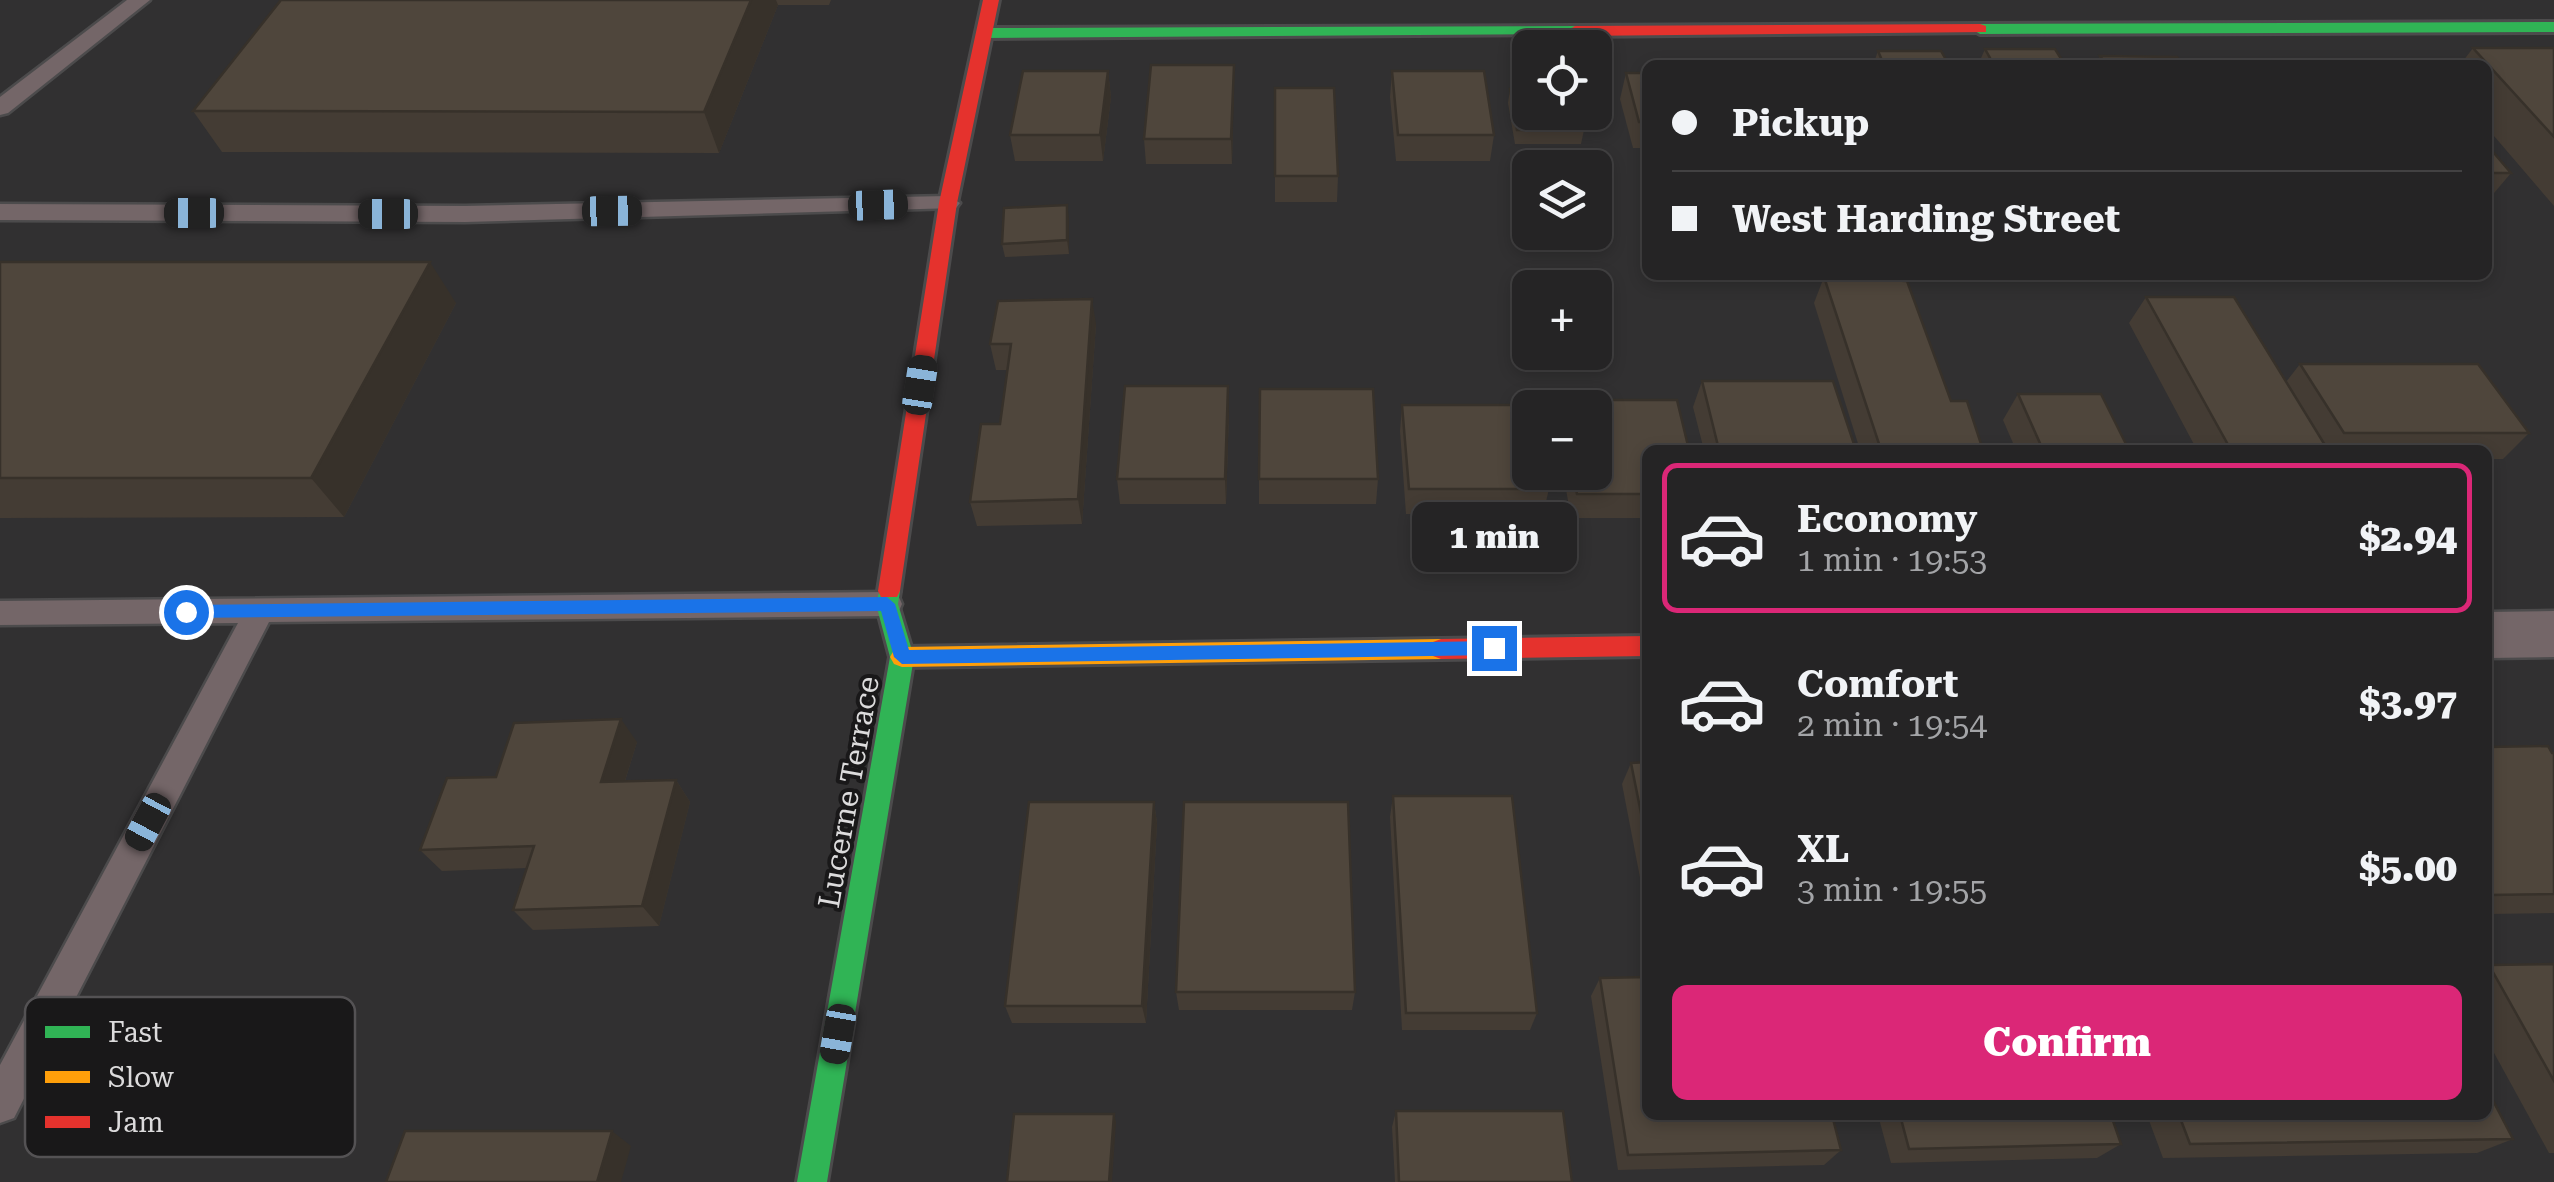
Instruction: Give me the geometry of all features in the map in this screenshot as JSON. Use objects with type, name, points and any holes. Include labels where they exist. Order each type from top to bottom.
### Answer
[{"type":"street","name":"Lucerne Terrace","points":[[812,1182],[902,657],[887,604],[948,203],[991,0]]},
{"type":"street","points":[[984,33],[2554,27]]},
{"type":"street","points":[[2492,635],[2554,634]]},
{"type":"street","points":[[902,657],[1642,646]]},
{"type":"lane","points":[[0,108],[140,0]]},
{"type":"lane","points":[[0,212],[465,214],[948,203]]},
{"type":"lane","points":[[0,613],[887,604]]},
{"type":"lane","points":[[56,997],[260,611]]},
{"type":"lane","points":[[0,1104],[25,1057]]},
{"type":"building","points":[[281,0],[751,0],[704,112],[193,111]]},
{"type":"building","points":[[2473,48],[2554,48],[2554,137],[2492,69],[2492,60],[2484,60]]},
{"type":"building","points":[[1985,49],[2055,49],[2062,60],[1991,60]]},
{"type":"building","points":[[1878,51],[1941,51],[1946,60],[1882,60]]},
{"type":"building","points":[[2100,56],[2179,60],[2103,60]]},
{"type":"building","points":[[1151,65],[1234,65],[1231,139],[1144,139]]},
{"type":"building","points":[[1023,71],[1108,71],[1100,135],[1010,135]]},
{"type":"building","points":[[1392,71],[1484,71],[1494,135],[1398,135]]},
{"type":"building","points":[[1626,73],[1642,73],[1639,122]]},
{"type":"building","points":[[1275,88],[1334,88],[1338,176],[1275,176]]},
{"type":"building","points":[[2492,151],[2511,173],[2492,173]]},
{"type":"building","points":[[1067,205],[1067,240],[1002,244],[1004,208]]},
{"type":"building","points":[[0,262],[430,262],[311,478],[0,478]]},
{"type":"building","points":[[1825,280],[1907,281],[1951,401],[1967,401],[1981,445],[1879,445]]},
{"type":"building","points":[[2146,297],[2234,297],[2325,445],[2228,445]]},
{"type":"building","points":[[1092,299],[1078,499],[970,502],[981,424],[1000,424],[1011,344],[990,344],[998,301]]},
{"type":"building","points":[[2300,364],[2478,364],[2529,433],[2344,433]]},
{"type":"building","points":[[1702,381],[1833,381],[1854,445],[1718,445]]},
{"type":"building","points":[[1125,386],[1228,386],[1225,479],[1117,479]]},
{"type":"building","points":[[1260,389],[1373,389],[1378,479],[1259,479]]},
{"type":"building","points":[[2018,394],[2101,394],[2126,445],[2041,445]]},
{"type":"building","points":[[1612,400],[1677,400],[1688,445],[1642,445],[1642,494],[1577,494],[1576,490],[1612,490]]},
{"type":"building","points":[[1402,405],[1512,405],[1512,489],[1409,489]]},
{"type":"building","points":[[621,719],[601,782],[676,780],[642,906],[513,910],[534,846],[420,850],[447,778],[496,777],[514,723]]},
{"type":"building","points":[[2548,746],[2554,753],[2554,894],[2492,895],[2492,747]]},
{"type":"building","points":[[1642,762],[1642,818],[1631,763]]},
{"type":"building","points":[[1393,796],[1512,796],[1537,1013],[1406,1013]]},
{"type":"building","points":[[1029,802],[1154,802],[1142,1006],[1005,1006]]},
{"type":"building","points":[[1184,802],[1348,802],[1355,992],[1176,992]]},
{"type":"building","points":[[2554,964],[2554,1081],[2492,970],[2492,965]]},
{"type":"building","points":[[1642,977],[1642,1120],[1833,1120],[1841,1150],[1628,1155],[1600,978]]},
{"type":"building","points":[[2492,1099],[2513,1139],[2190,1144],[2181,1120],[2492,1120]]},
{"type":"building","points":[[1396,1111],[1563,1111],[1572,1182],[1399,1182]]},
{"type":"building","points":[[1014,1114],[1114,1114],[1109,1182],[1007,1182]]},
{"type":"building","points":[[1901,1120],[2113,1120],[2121,1144],[1909,1149]]},
{"type":"building","points":[[405,1131],[612,1131],[597,1182],[386,1182]]},
{"type":"traffic: fast","points":[[1980,29],[2554,27]]},
{"type":"traffic: fast","points":[[984,33],[1512,31]]},
{"type":"traffic: fast","points":[[812,1182],[902,657],[887,604],[889,591]]},
{"type":"traffic: slow","points":[[902,657],[1441,649]]},
{"type":"traffic: jam","points":[[889,591],[948,203],[991,0]]},
{"type":"traffic: jam","points":[[1612,31],[1980,29]]},
{"type":"traffic: jam","points":[[1441,649],[1642,646]]},
{"type":"route","points":[[186,612],[887,604],[902,657],[1494,648]]}]
